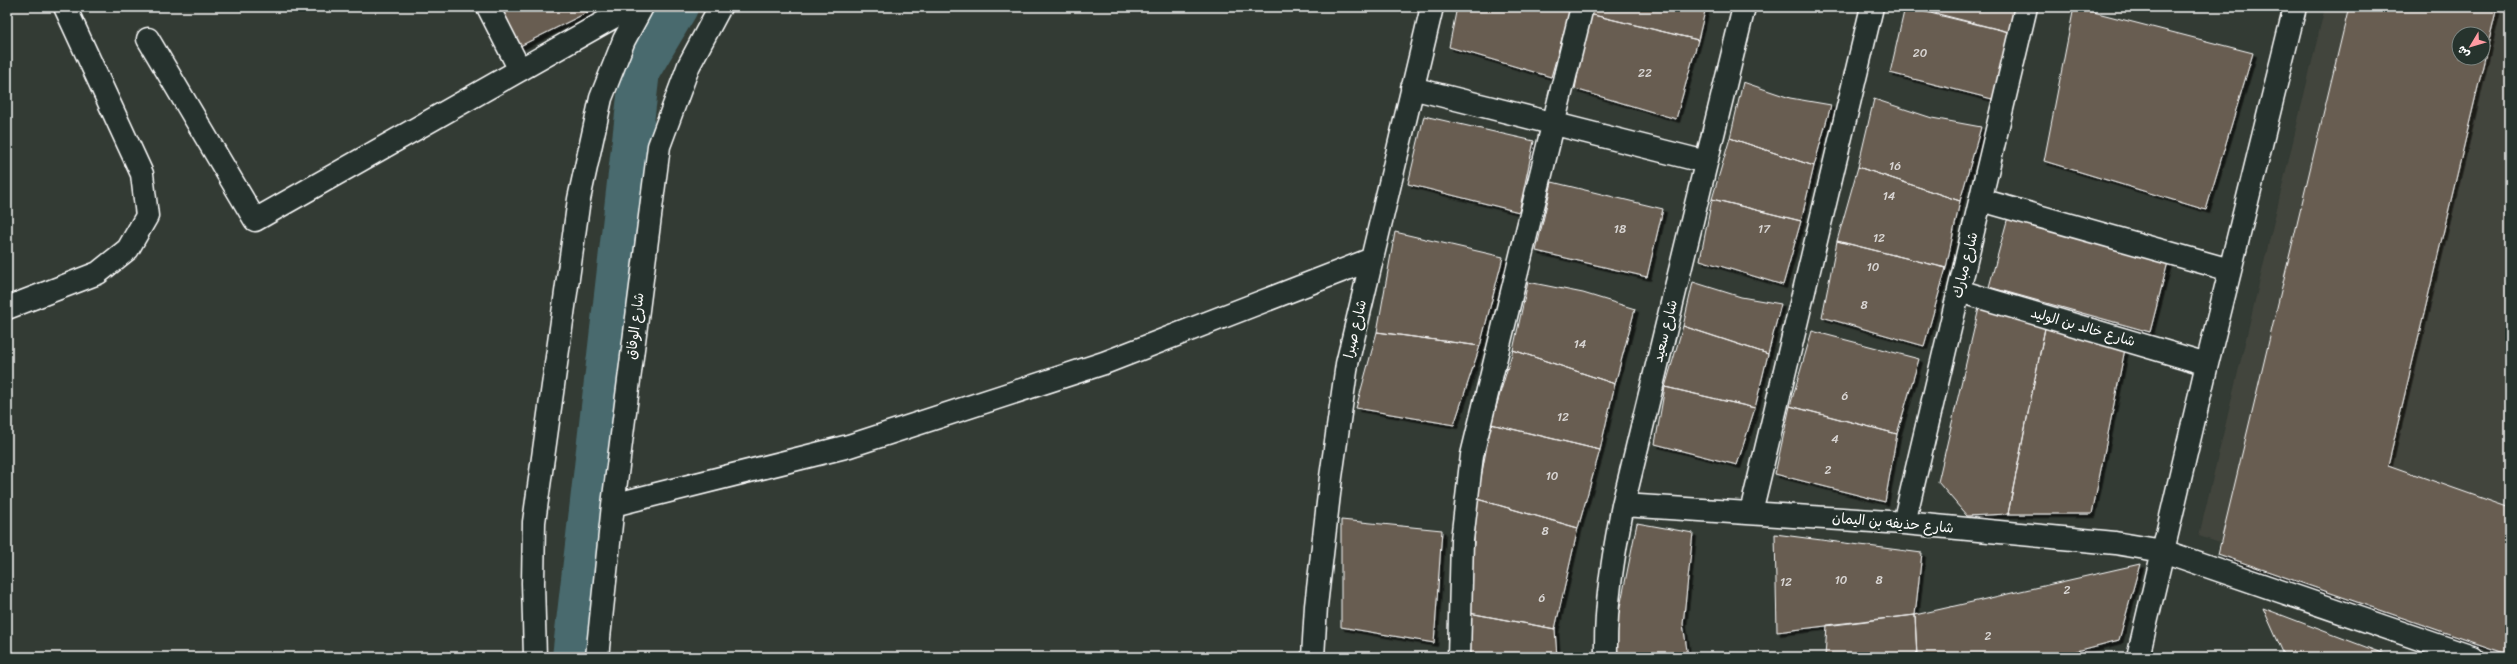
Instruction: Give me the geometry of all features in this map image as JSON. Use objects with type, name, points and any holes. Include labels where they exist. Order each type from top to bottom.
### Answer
[{"type":"street","points":[[7,308],[98,273],[128,249],[147,216],[142,174],[65,7]]},
{"type":"street","points":[[488,7],[520,70]]},
{"type":"street","points":[[148,39],[255,220],[631,7]]},
{"type":"street","points":[[536,657],[533,583],[534,522],[579,199],[601,98],[624,40],[642,7]]},
{"type":"street","name":"شارع الوفاق","points":[[597,657],[613,505],[659,146],[689,65],[720,7]]},
{"type":"street","name":"شارع صبرا","points":[[1313,657],[1316,606],[1329,492],[1347,364],[1432,7]]},
{"type":"street","points":[[1459,657],[1462,540],[1472,456],[1582,7]]},
{"type":"street","name":"شارع سعيد","points":[[1606,657],[1610,580],[1623,505],[1744,7]]},
{"type":"street","points":[[1751,512],[1872,7]]},
{"type":"street","name":"شارع مبارك","points":[[1904,523],[2026,7]]},
{"type":"street","points":[[2134,656],[2163,551],[2207,364],[2295,7]]},
{"type":"street","points":[[1412,88],[1706,162]]},
{"type":"street","points":[[1981,200],[2230,270]]},
{"type":"street","points":[[613,505],[849,446],[1104,363],[1372,258]]},
{"type":"street","name":"شارع خالد بن الوليد","points":[[1959,291],[2207,364]]},
{"type":"street","name":"شارع حذيفه بن اليمان","points":[[1623,505],[1904,523],[2115,543],[2163,551],[2472,657]]},
{"type":"shaded area","points":[[2325,7],[2510,7],[2510,640],[2199,536]]},
{"type":"building","points":[[496,7],[593,7],[594,9],[518,47]]},
{"type":"building","points":[[1457,7],[1571,7],[1551,77],[1449,47]]},
{"type":"building","points":[[1591,7],[1706,7],[1698,40],[1589,14]]},
{"type":"building","points":[[1905,7],[2013,33],[2000,101],[1890,73]]},
{"type":"building","points":[[1911,7],[2020,7],[2013,33]]},
{"type":"building","points":[[2074,7],[2253,53],[2206,210],[2044,161]]},
{"type":"building","points":[[2349,7],[2497,7],[2491,32],[2491,26],[2451,26],[2451,66],[2483,66],[2388,465],[2510,508],[2510,655],[2218,554]]},
{"type":"building","points":[[1589,14],[1698,40],[1676,119],[1575,89]]},
{"type":"building","points":[[1743,82],[1790,98],[1831,105],[1814,166],[1730,138]]},
{"type":"building","points":[[1874,99],[1932,118],[1981,127],[1960,201],[1858,167]]},
{"type":"building","points":[[1424,116],[1534,141],[1519,212],[1408,184]]},
{"type":"building","points":[[1730,138],[1814,166],[1801,221],[1712,199]]},
{"type":"building","points":[[1858,167],[1960,201],[1946,268],[1837,241]]},
{"type":"building","points":[[1552,182],[1663,209],[1647,277],[1536,251]]},
{"type":"building","points":[[1712,199],[1801,221],[1783,285],[1700,260]]},
{"type":"building","points":[[2008,217],[2168,262],[2150,332],[1989,287]]},
{"type":"building","points":[[1395,232],[1503,257],[1480,346],[1377,332]]},
{"type":"building","points":[[1837,241],[1946,268],[1924,346],[1822,317]]},
{"type":"building","points":[[1528,282],[1583,293],[1635,309],[1615,384],[1513,350]]},
{"type":"building","points":[[1693,282],[1741,297],[1781,304],[1768,354],[1683,326]]},
{"type":"building","points":[[1979,308],[2045,328],[2008,514],[1967,516],[1938,482]]},
{"type":"building","points":[[1683,326],[1768,354],[1755,408],[1665,387]]},
{"type":"building","points":[[2045,328],[2125,349],[2092,514],[2008,514]]},
{"type":"building","points":[[1812,331],[1919,359],[1897,434],[1790,406]]},
{"type":"building","points":[[1377,332],[1480,346],[1454,425],[1356,408]]},
{"type":"building","points":[[1513,350],[1615,384],[1600,450],[1491,424]]},
{"type":"building","points":[[1665,387],[1755,408],[1737,465],[1655,444]]},
{"type":"building","points":[[1790,406],[1897,434],[1885,502],[1775,474]]},
{"type":"building","points":[[1491,424],[1600,450],[1578,528],[1477,499]]},
{"type":"building","points":[[1477,499],[1578,528],[1555,629],[1469,613]]},
{"type":"building","points":[[1341,520],[1442,530],[1434,643],[1341,627]]},
{"type":"building","points":[[1637,523],[1693,533],[1683,624],[1688,657],[1615,657],[1614,637]]},
{"type":"building","points":[[1775,534],[1922,553],[1915,615],[1777,632]]},
{"type":"building","points":[[2140,564],[2119,640],[2054,657],[1917,657],[1915,615]]},
{"type":"building","points":[[2263,608],[2392,657],[2285,657]]},
{"type":"building","points":[[1469,613],[1555,629],[1557,657],[1470,657]]},
{"type":"building","points":[[1915,615],[1917,657],[1825,657],[1827,625]]},
{"type":"waterway","points":[[572,657],[640,71],[678,7]]}]
